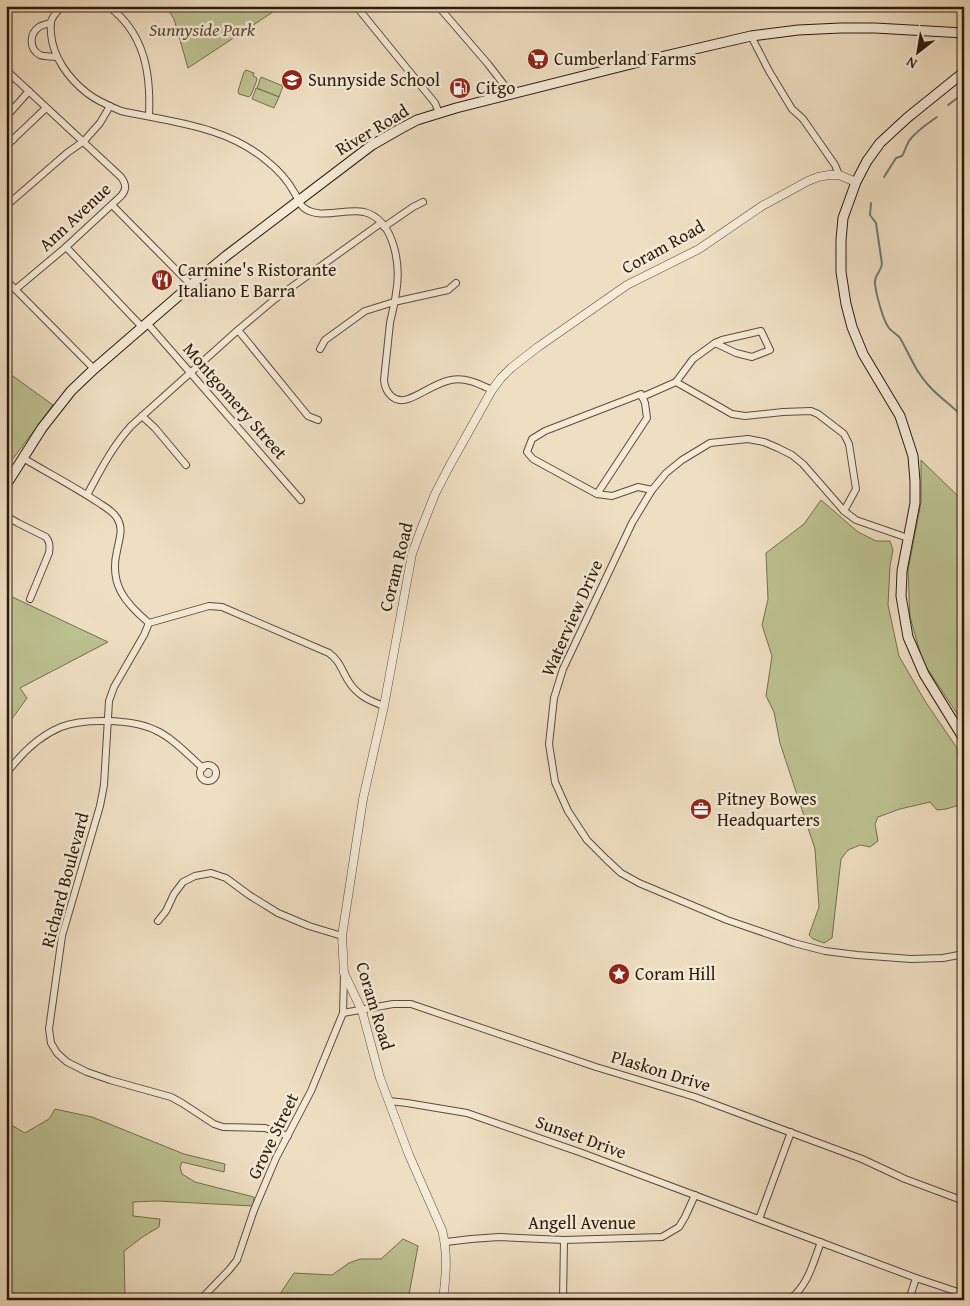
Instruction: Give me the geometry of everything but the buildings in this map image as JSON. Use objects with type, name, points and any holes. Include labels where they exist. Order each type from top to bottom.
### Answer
[{"type":"main road","name":"River Road","points":[[6,485],[42,428],[71,391],[94,369],[226,256],[337,171],[387,136],[417,120],[639,62],[751,36],[798,30],[841,28],[964,33]]},
{"type":"main road","points":[[964,72],[880,143],[866,161],[843,218],[841,240],[841,272],[852,327],[863,354],[900,416],[913,456],[915,504],[902,571],[901,596],[908,637],[924,674],[964,739]]},
{"type":"street","points":[[62,6],[56,12],[51,23],[52,43],[56,56],[70,76],[87,93],[121,111],[205,128],[220,133],[267,161],[294,191],[301,205],[309,211],[324,213],[361,212],[372,215],[383,225],[389,233],[397,263],[397,292],[390,322],[384,380],[385,388],[389,394],[398,399],[407,400],[444,381],[459,379],[474,382],[492,390]]},
{"type":"street","points":[[108,6],[131,30],[146,62],[150,84],[149,116]]},
{"type":"street","points":[[356,6],[435,104],[439,113]]},
{"type":"street","points":[[438,6],[488,64],[505,86],[509,95]]},
{"type":"street","points":[[51,23],[40,26],[31,39],[38,54],[56,56]]},
{"type":"street","points":[[751,36],[792,109],[803,119],[835,165],[839,176]]},
{"type":"street","points":[[6,70],[84,141]]},
{"type":"street","points":[[6,117],[29,91]]},
{"type":"street","points":[[6,206],[66,153],[84,141],[100,123],[110,106]]},
{"type":"street","points":[[6,146],[46,108]]},
{"type":"street","points":[[6,133],[14,140]]},
{"type":"street","name":"Ann Avenue","points":[[16,289],[66,247],[124,193],[126,188],[121,177],[84,141]]},
{"type":"street","name":"Coram Road","points":[[443,1300],[447,1257],[446,1242],[409,1155],[380,1078],[362,1011],[344,973],[342,936],[362,799],[384,706],[410,564],[420,532],[435,494],[492,390],[524,358],[627,284],[699,249],[762,206],[808,181],[829,175],[839,176],[856,182]]},
{"type":"street","points":[[87,495],[116,444],[131,426],[238,330],[276,299],[383,225],[423,202]]},
{"type":"street","points":[[112,205],[191,284]]},
{"type":"street","name":"Montgomery Street","points":[[66,247],[190,372],[301,500]]},
{"type":"street","points":[[6,280],[94,369]]},
{"type":"street","points":[[320,349],[325,340],[366,311],[394,302],[448,290],[456,282]]},
{"type":"street","points":[[238,330],[308,416],[318,420]]},
{"type":"street","points":[[642,397],[676,382],[693,359],[715,343],[722,340],[761,331],[770,350],[752,357],[736,353],[715,343]]},
{"type":"street","points":[[676,382],[732,414],[745,416],[811,411],[818,414],[844,434],[849,444],[856,489],[844,511]]},
{"type":"street","points":[[596,494],[647,418],[645,403],[640,394],[545,431],[532,439],[527,452],[533,459],[596,494],[612,496],[638,486],[652,490]]},
{"type":"street","points":[[142,416],[186,464]]},
{"type":"street","name":"Waterview Drive","points":[[908,538],[856,520],[844,511],[803,464],[792,455],[778,448],[764,442],[748,439],[710,443],[682,460],[666,474],[652,490],[632,523],[563,669],[554,698],[549,744],[555,782],[568,812],[587,840],[621,873],[639,883],[727,920],[794,943],[825,951],[911,958],[943,958],[964,954]]},
{"type":"street","points":[[23,458],[87,495],[116,516],[121,532],[115,562],[118,586],[130,606],[149,624],[209,606],[222,606],[329,653],[339,662],[349,682],[358,693],[384,706]]},
{"type":"street","points":[[6,516],[46,537],[49,541],[48,553],[30,599]]},
{"type":"street","name":"Richard Boulevard","points":[[149,624],[114,687],[109,702],[104,785],[100,806],[62,936],[49,1029],[51,1043],[57,1053],[86,1072],[171,1097],[214,1124],[223,1127],[265,1128],[288,1136]]},
{"type":"street","points":[[6,774],[27,750],[46,735],[61,727],[79,723],[108,721],[127,722],[155,730],[168,738],[203,768]]},
{"type":"street","points":[[158,921],[183,882],[195,876],[211,873],[226,878],[278,913],[309,926],[342,936]]},
{"type":"street","name":"Grove Street","points":[[200,1300],[236,1260],[276,1158],[311,1091],[343,1014],[344,973]]},
{"type":"street","name":"Plaskon Drive","points":[[343,1014],[393,1004],[411,1004],[596,1067],[695,1097],[862,1158],[905,1179],[964,1201]]},
{"type":"street","name":"Sunset Drive","points":[[389,1102],[407,1103],[467,1113],[582,1153],[916,1278],[964,1294]]},
{"type":"street","points":[[759,1219],[791,1132]]},
{"type":"street","name":"Angell Avenue","points":[[446,1242],[471,1238],[499,1237],[564,1240],[662,1237],[678,1227],[696,1195]]},
{"type":"street","points":[[563,1300],[564,1240]]},
{"type":"street","points":[[789,1300],[797,1294],[805,1283],[821,1242]]},
{"type":"street","points":[[909,1300],[916,1278]]},
{"type":"green space","name":"Sunnyside Park","points":[[166,6],[282,6],[188,68],[174,19]]},
{"type":"green space","points":[[246,70],[254,73],[253,76],[257,78],[249,97],[239,94],[238,91]]},
{"type":"green space","points":[[261,77],[283,86],[279,97],[257,88]]},
{"type":"green space","points":[[256,88],[279,97],[274,108],[252,99]]},
{"type":"green space","points":[[6,371],[53,405],[6,471]]},
{"type":"green space","points":[[921,460],[963,501],[960,528],[964,539],[964,724],[923,662],[910,617],[908,570],[921,502]]},
{"type":"green space","points":[[821,500],[858,532],[876,541],[890,541],[893,550],[890,566],[888,605],[899,656],[925,701],[957,748],[963,804],[937,810],[930,802],[900,809],[878,817],[875,824],[878,841],[870,847],[860,845],[848,850],[841,859],[832,938],[824,943],[813,939],[809,935],[819,907],[815,849],[780,743],[774,712],[766,696],[772,656],[762,625],[768,599],[766,553],[804,524]]},
{"type":"green space","points":[[6,594],[108,642],[20,688],[27,698],[6,727]]},
{"type":"green space","points":[[55,1109],[92,1117],[184,1154],[225,1164],[224,1172],[182,1162],[180,1167],[182,1174],[195,1182],[254,1197],[253,1206],[157,1201],[133,1202],[133,1216],[160,1219],[159,1227],[124,1251],[125,1297],[91,1300],[6,1300],[6,1122],[25,1133],[49,1119]]},
{"type":"green space","points":[[403,1239],[418,1246],[408,1300],[276,1300],[294,1273],[332,1275],[349,1263],[360,1259],[381,1259]]},
{"type":"waterway","points":[[948,105],[964,93]]},
{"type":"waterway","points":[[884,177],[896,158],[902,156],[912,137],[937,117]]},
{"type":"waterway","points":[[871,203],[870,215],[876,223],[882,264],[875,284],[884,319],[889,328],[900,338],[925,382],[964,418]]},
{"type":"waterway","points":[[964,506],[961,546],[964,560]]},
{"type":"place","name":"Cumberland Farms","points":[[538,59]]},
{"type":"place","name":"Sunnyside School","points":[[292,80]]},
{"type":"place","name":"Citgo","points":[[460,88]]},
{"type":"place","name":"Carmine's Ristorante Italiano E Barra","points":[[162,280]]},
{"type":"place","name":"Pitney Bowes Headquarters","points":[[701,809]]},
{"type":"place","name":"Coram Hill","points":[[619,974]]}]
